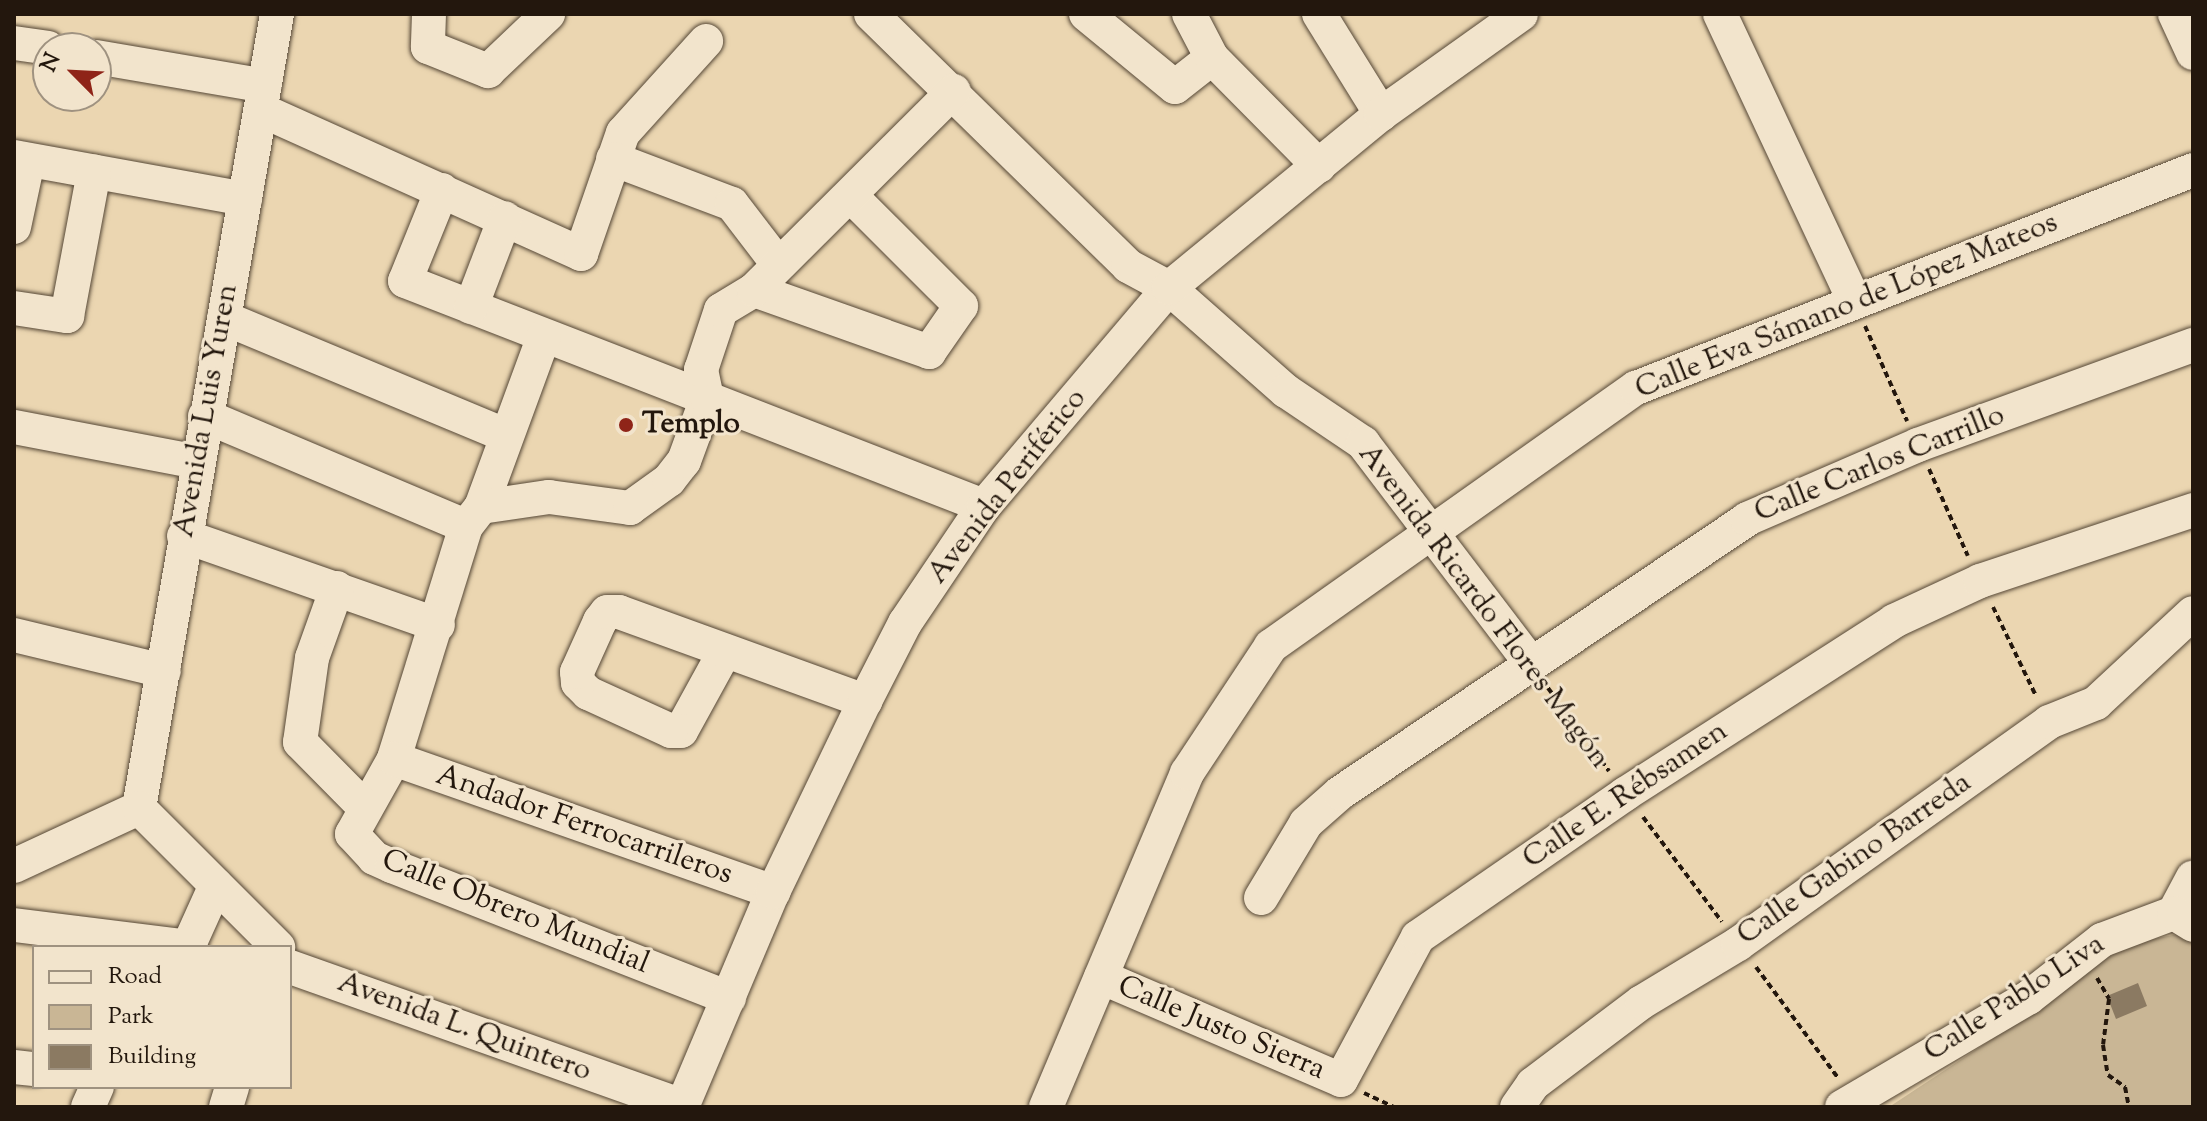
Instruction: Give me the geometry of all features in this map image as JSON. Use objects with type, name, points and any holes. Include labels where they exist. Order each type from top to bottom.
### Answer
[{"type":"street","name":"Avenida Luis Yuren","points":[[139,808],[277,14]]},
{"type":"street","points":[[429,14],[428,47],[488,71],[548,14]]},
{"type":"street","name":"Avenida Ricardo Flores Magón","points":[[871,14],[954,91],[1128,266],[1169,288],[1286,391],[1363,443],[1433,530],[1530,662]]},
{"type":"street","points":[[1086,14],[1175,87],[1212,58]]},
{"type":"street","points":[[1189,14],[1212,58],[1319,166]]},
{"type":"street","points":[[1319,14],[1381,114]]},
{"type":"street","name":"Avenida Periférico","points":[[682,1106],[773,892],[865,701],[905,623],[984,506],[1169,288],[1381,114],[1521,14]]},
{"type":"street","points":[[1720,14],[1855,302]]},
{"type":"street","points":[[2175,14],[2193,53]]},
{"type":"street","points":[[112,61],[263,98],[442,190],[581,254],[613,159],[639,112],[706,41]]},
{"type":"street","points":[[205,416],[474,516],[549,497],[619,507],[640,503],[684,461],[707,398],[701,370],[721,310],[754,290],[954,91]]},
{"type":"street","points":[[14,227],[21,159],[245,199]]},
{"type":"street","points":[[613,159],[732,204],[778,264]]},
{"type":"street","name":"Calle Eva Sámano de López Mateos","points":[[1046,1107],[1187,773],[1271,646],[1636,388],[2193,170]]},
{"type":"street","points":[[14,308],[67,316],[94,172]]},
{"type":"street","points":[[442,190],[405,281],[984,506]]},
{"type":"street","points":[[754,290],[929,352],[961,306],[851,196]]},
{"type":"street","points":[[471,307],[505,218]]},
{"type":"street","points":[[224,318],[505,435]]},
{"type":"street","name":"Calle Obrero Mundial","points":[[544,336],[474,516],[394,759],[364,807],[352,834],[357,844],[392,866],[729,998]]},
{"type":"street","name":"Calle Carlos Carrillo","points":[[1261,898],[1306,823],[1340,793],[1530,662],[1747,519],[1918,445],[2193,345]]},
{"type":"street","points":[[14,427],[197,462]]},
{"type":"street","name":"Calle E. Rébsamen","points":[[1341,1080],[1418,937],[1625,794],[1894,621],[1980,581],[2193,510]]},
{"type":"street","points":[[184,536],[438,625]]},
{"type":"street","points":[[337,588],[312,658],[300,742],[364,807]]},
{"type":"street","name":"Calle Gabino Barreda","points":[[1517,1107],[1533,1084],[1642,1002],[1738,944],[2049,722],[2096,703],[2193,613]]},
{"type":"street","points":[[14,635],[164,671]]},
{"type":"street","points":[[725,651],[865,701]]},
{"type":"street","name":"Andador Ferrocarrileros","points":[[394,759],[773,892]]},
{"type":"street","points":[[14,866],[139,808],[274,945]]},
{"type":"street","points":[[2184,919],[2193,878]]},
{"type":"street","points":[[191,945],[216,885]]},
{"type":"street","name":"Calle Pablo Liva","points":[[1848,1103],[2028,998],[2102,940],[2184,919]]},
{"type":"street","points":[[14,920],[177,945]]},
{"type":"street","name":"Avenida L. Quintero","points":[[292,962],[682,1106]]},
{"type":"street","name":"Calle Justo Sierra","points":[[1101,977],[1341,1080]]},
{"type":"path","points":[[1855,302],[1980,581],[2049,722]]},
{"type":"path","name":"Avenida Ricardo Flores Magón","points":[[1530,662],[1738,944],[1848,1103]]},
{"type":"path","points":[[2074,962],[2090,966],[2109,999],[2103,1045],[2108,1075],[2125,1087],[2129,1107]]},
{"type":"green space","points":[[2178,934],[2193,944],[2193,1107],[1889,1107],[2062,993],[2090,966],[2138,942]]},
{"type":"building","points":[[2138,983],[2147,1006],[2116,1019],[2107,996]]},
{"type":"place","name":"Templo","points":[[626,425]]}]
